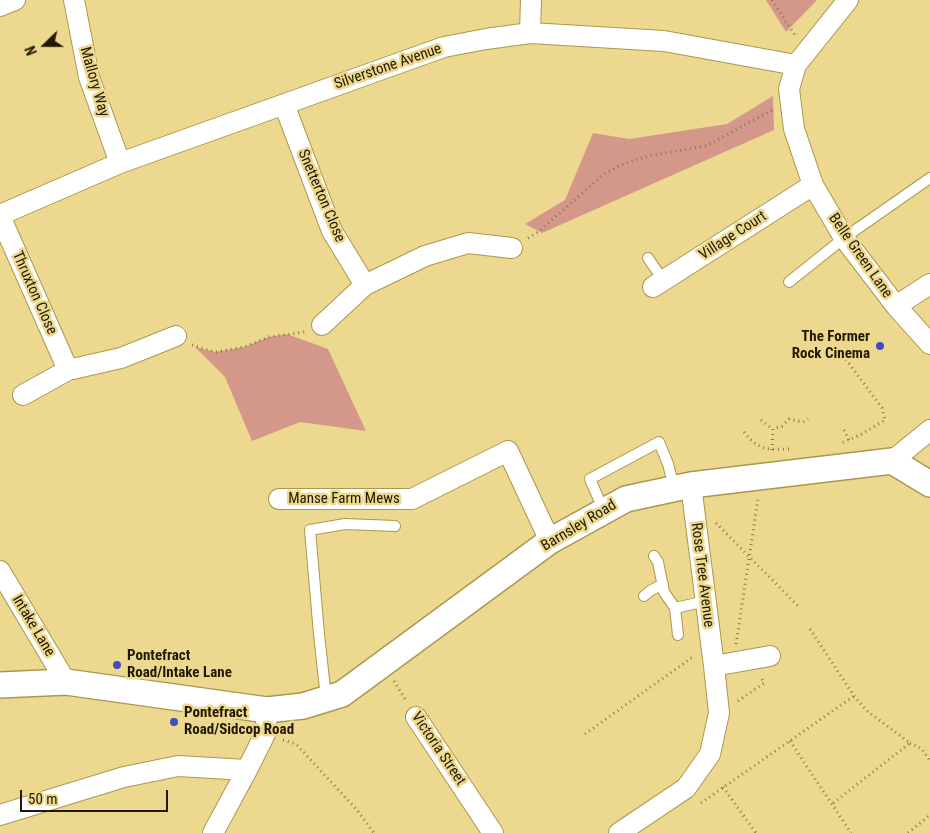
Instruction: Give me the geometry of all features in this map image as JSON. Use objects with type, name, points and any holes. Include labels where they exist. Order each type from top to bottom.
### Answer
[{"type":"street","points":[[0,6],[14,0]]},
{"type":"street","name":"Mallory Way","points":[[74,0],[89,76],[120,163]]},
{"type":"street","points":[[530,33],[531,0]]},
{"type":"street","name":"Belle Green Lane","points":[[848,0],[796,65],[789,89],[794,129],[813,185],[844,238],[896,306],[930,344]]},
{"type":"street","name":"Silverstone Avenue","points":[[0,216],[120,163],[444,47],[486,39],[530,33],[664,41],[796,65]]},
{"type":"street","name":"Snetterton Close","points":[[284,104],[332,230],[365,285]]},
{"type":"street","name":"Village Court","points":[[658,284],[813,185]]},
{"type":"street","name":"Thruxton Close","points":[[0,216],[68,370]]},
{"type":"street","points":[[322,326],[365,285],[425,256],[468,243],[512,248]]},
{"type":"street","points":[[896,306],[930,284]]},
{"type":"street","points":[[23,395],[68,370],[122,358],[176,336]]},
{"type":"street","points":[[930,430],[892,461],[930,484]]},
{"type":"street","name":"Manse Farm Mews","points":[[279,498],[412,499],[513,448],[550,541]]},
{"type":"street","name":"Barnsley Road","points":[[0,685],[66,682],[266,722],[303,706],[342,694],[550,541],[626,499],[686,491],[762,476],[892,461]]},
{"type":"street","name":"Rose Tree Avenue","points":[[619,833],[686,788],[710,754],[719,713],[718,707],[732,663],[711,644],[706,602],[686,491]]},
{"type":"street","name":"Intake Lane","points":[[0,571],[66,682]]},
{"type":"street","points":[[732,663],[770,656]]},
{"type":"street","name":"Victoria Street","points":[[416,717],[493,833]]},
{"type":"street","points":[[213,833],[247,770],[266,722]]},
{"type":"street","points":[[0,815],[124,777],[178,766],[247,770]]},
{"type":"lane","points":[[789,282],[844,238],[930,178]]},
{"type":"lane","points":[[648,258],[658,284]]},
{"type":"lane","points":[[604,511],[590,479],[659,442],[668,464],[686,491]]},
{"type":"lane","points":[[326,699],[318,634],[310,530],[345,524],[395,526]]},
{"type":"lane","points":[[654,556],[658,562],[664,592],[675,608],[678,635]]},
{"type":"lane","points":[[644,596],[663,584]]},
{"type":"lane","points":[[675,608],[706,602]]},
{"type":"path","points":[[772,0],[794,34],[796,65]]},
{"type":"path","points":[[512,248],[538,232],[604,174],[621,165],[648,156],[706,146],[790,100]]},
{"type":"path","points":[[176,336],[195,347],[215,352],[244,347],[269,337],[309,332],[322,326]]},
{"type":"path","points":[[826,358],[838,351],[882,408],[885,420],[860,435],[837,444]]},
{"type":"path","points":[[761,420],[770,428],[773,428],[782,426],[789,419],[803,422],[808,419]]},
{"type":"path","points":[[772,450],[773,428]]},
{"type":"path","points":[[844,430],[850,440]]},
{"type":"path","points":[[744,432],[748,438],[760,446],[772,450],[790,449]]},
{"type":"path","points":[[718,707],[738,701],[764,683],[732,663],[762,476]]},
{"type":"path","points":[[686,491],[799,606]]},
{"type":"path","points":[[810,629],[854,696],[866,710],[910,743],[922,749],[930,761]]},
{"type":"path","points":[[585,734],[711,644]]},
{"type":"path","name":"Victoria Street","points":[[383,663],[416,717]]},
{"type":"path","points":[[694,808],[854,696]]},
{"type":"path","points":[[266,722],[296,744],[357,810],[374,833]]},
{"type":"path","points":[[790,741],[851,833]]},
{"type":"path","points":[[832,804],[910,743]]},
{"type":"path","points":[[723,787],[756,833]]},
{"type":"path","points":[[908,833],[930,815]]},
{"type":"shaded area","points":[[766,0],[817,0],[786,32]]},
{"type":"shaded area","points":[[773,96],[774,130],[542,233],[525,224],[565,200],[593,133],[629,139],[727,124]]},
{"type":"shaded area","points":[[287,334],[328,349],[366,431],[300,422],[252,441],[225,377],[195,347],[215,352],[244,347],[269,337]]},
{"type":"place","name":"The Former Rock Cinema","points":[[880,346]]},
{"type":"place","name":"Pontefract Road/Intake Lane","points":[[117,665]]},
{"type":"place","name":"Pontefract Road/Sidcop Road","points":[[174,722]]}]
